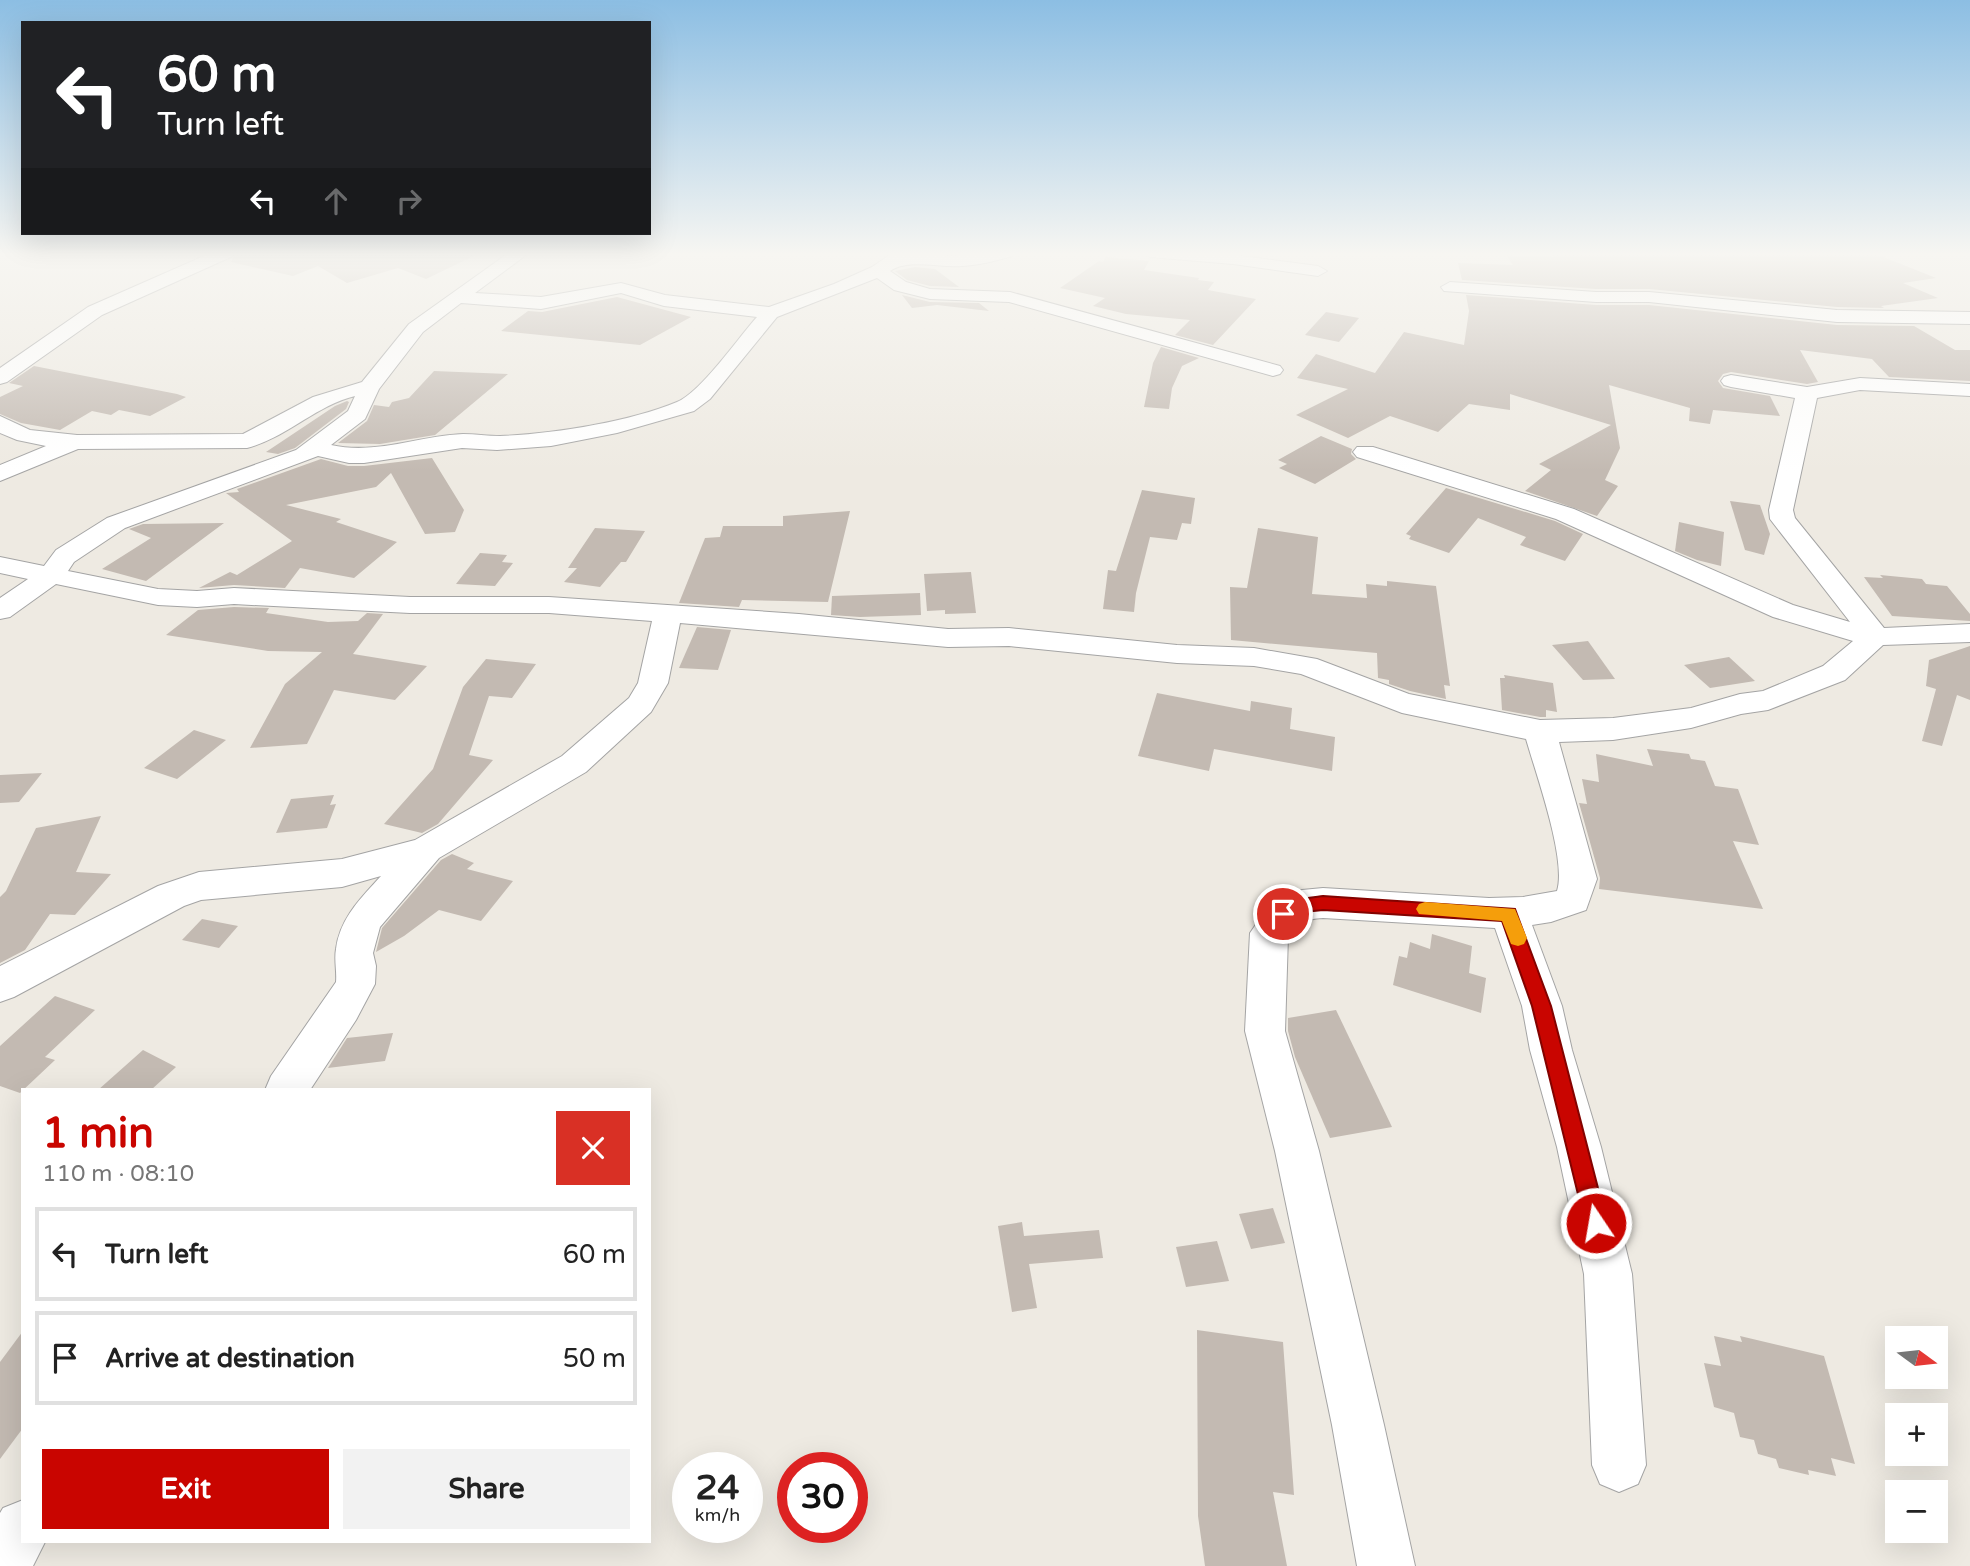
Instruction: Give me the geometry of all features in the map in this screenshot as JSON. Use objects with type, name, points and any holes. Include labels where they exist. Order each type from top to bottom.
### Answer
[{"type":"street","points":[[0,378],[73,325]]},
{"type":"street","points":[[0,611],[50,576],[65,556],[116,523],[304,455],[357,414],[369,388],[420,325]]},
{"type":"street","points":[[314,448],[349,456],[364,456],[451,442],[497,443],[551,439],[617,426],[686,406],[702,394],[760,325]]},
{"type":"street","points":[[1111,325],[1273,370]]},
{"type":"street","points":[[1731,381],[1807,393],[1860,383],[1970,390]]},
{"type":"street","points":[[0,423],[5,428],[29,436],[75,442],[247,441],[266,433],[305,407],[358,388],[369,388]]},
{"type":"street","points":[[1807,393],[1781,510],[1783,519],[1876,636]]},
{"type":"street","points":[[0,474],[75,442]]},
{"type":"street","points":[[1365,452],[1565,514],[1783,611],[1817,623],[1876,636],[1970,633]]},
{"type":"street","points":[[0,565],[158,597],[197,599],[234,596],[410,605],[549,605],[799,623],[948,638],[1009,637],[1294,663],[1402,703],[1540,731],[1614,729],[1691,718],[1768,699],[1819,681],[1876,636]]},
{"type":"street","points":[[0,985],[171,896],[199,886],[342,873],[427,849],[574,764],[614,731],[640,705],[653,683],[667,614]]},
{"type":"street","points":[[1386,1566],[1358,1425],[1297,1150],[1265,1031],[1269,933],[1283,914],[1302,905],[1323,903],[1509,914],[1561,907],[1573,900],[1578,879],[1557,787],[1540,731]]},
{"type":"street","points":[[287,1088],[342,1008],[355,984],[357,966],[354,953],[358,933],[366,917],[427,849]]},
{"type":"street","points":[[1509,914],[1542,1006],[1551,1050],[1579,1147],[1608,1274],[1619,1465]]},
{"type":"street","points":[[1,1566],[21,1531]]},
{"type":"building","points":[[509,325],[676,325],[640,345],[501,331]]},
{"type":"building","points":[[1185,325],[1232,325],[1213,345],[1175,335]]},
{"type":"building","points":[[1314,325],[1353,325],[1339,342],[1305,335]]},
{"type":"building","points":[[1467,325],[1914,326],[1955,350],[1970,350],[1970,381],[1889,377],[1872,359],[1800,350],[1818,382],[1807,384],[1731,372],[1723,374],[1718,381],[1723,388],[1770,396],[1780,416],[1713,410],[1710,424],[1689,421],[1690,408],[1609,385],[1620,448],[1605,480],[1618,486],[1597,516],[1525,491],[1551,470],[1539,464],[1611,425],[1510,394],[1510,410],[1469,404],[1438,432],[1390,416],[1348,438],[1296,415],[1348,389],[1297,378],[1316,354],[1375,373],[1404,332],[1464,345]]},
{"type":"building","points":[[1161,347],[1199,358],[1182,366],[1172,388],[1169,409],[1144,407],[1153,363]]},
{"type":"building","points":[[34,366],[186,397],[150,416],[119,410],[111,415],[92,411],[60,430],[21,423],[0,414],[0,397],[23,386],[9,383]]},
{"type":"building","points":[[434,371],[508,374],[435,435],[380,444],[338,443],[367,421],[374,405],[389,407],[392,402],[409,398]]},
{"type":"building","points":[[349,402],[346,409],[295,448],[278,454],[266,452],[335,406]]},
{"type":"building","points":[[1321,436],[1352,449],[1351,454],[1356,459],[1315,484],[1279,468],[1287,464],[1278,460]]},
{"type":"building","points":[[432,458],[464,510],[455,532],[425,534],[391,473],[376,487],[286,505],[341,519],[336,522],[397,542],[354,578],[300,568],[285,588],[234,585],[199,588],[230,572],[237,575],[292,541],[226,493],[239,492],[237,489],[321,459],[348,466],[364,466]]},
{"type":"building","points":[[1446,488],[1555,521],[1583,534],[1565,561],[1520,545],[1526,537],[1478,518],[1449,553],[1409,539],[1411,536],[1406,534]]},
{"type":"building","points":[[1142,490],[1195,498],[1191,524],[1182,523],[1177,540],[1150,537],[1134,612],[1103,609],[1108,570],[1116,571]]},
{"type":"building","points":[[1730,501],[1760,505],[1770,534],[1764,555],[1745,550]]},
{"type":"building","points":[[850,511],[828,602],[742,600],[739,607],[679,603],[705,538],[720,537],[723,526],[783,526],[783,516]]},
{"type":"building","points":[[1679,522],[1724,532],[1721,566],[1675,551]]},
{"type":"building","points":[[224,523],[146,581],[102,569],[151,538],[129,529],[143,524]]},
{"type":"building","points":[[595,528],[645,531],[626,562],[621,562],[600,587],[564,582],[577,568],[568,568]]},
{"type":"building","points":[[1258,528],[1318,537],[1312,594],[1367,598],[1366,584],[1387,586],[1387,581],[1436,586],[1450,686],[1444,685],[1446,699],[1410,691],[1389,684],[1389,680],[1378,678],[1377,653],[1231,640],[1230,587],[1247,588]]},
{"type":"building","points":[[480,553],[507,555],[502,562],[513,563],[495,586],[456,584]]},
{"type":"building","points":[[971,572],[976,613],[945,614],[945,610],[927,611],[924,574]]},
{"type":"building","points":[[1880,575],[1922,579],[1926,584],[1947,586],[1970,614],[1970,621],[1892,616],[1864,577],[1883,578]]},
{"type":"building","points":[[920,593],[921,615],[831,615],[832,596]]},
{"type":"building","points":[[269,608],[266,613],[328,622],[358,621],[367,613],[383,614],[353,654],[427,666],[395,700],[334,690],[307,744],[250,748],[285,684],[322,652],[268,651],[166,635],[198,610]]},
{"type":"building","points":[[697,627],[731,630],[718,670],[679,668]]},
{"type":"building","points":[[1588,641],[1615,679],[1583,680],[1552,645]]},
{"type":"building","points":[[1970,646],[1970,700],[1957,695],[1942,746],[1922,741],[1936,689],[1926,686],[1929,660]]},
{"type":"building","points":[[1729,657],[1755,681],[1710,688],[1684,665]]},
{"type":"building","points":[[486,659],[536,664],[512,698],[489,696],[469,755],[493,760],[438,824],[422,833],[384,824],[433,769],[463,687]]},
{"type":"building","points":[[1504,675],[1553,683],[1557,712],[1546,710],[1546,717],[1540,717],[1502,710],[1500,678],[1505,678]]},
{"type":"building","points":[[1157,693],[1250,711],[1251,701],[1292,708],[1290,729],[1335,737],[1332,771],[1214,749],[1209,771],[1138,756]]},
{"type":"building","points":[[194,730],[226,740],[177,779],[144,768]]},
{"type":"building","points":[[1647,749],[1689,754],[1691,759],[1705,761],[1715,786],[1738,789],[1759,845],[1733,841],[1763,909],[1599,889],[1600,878],[1579,803],[1587,804],[1582,779],[1599,782],[1596,754],[1653,766]]},
{"type":"building","points":[[42,773],[19,802],[0,803],[0,775]]},
{"type":"building","points":[[334,795],[330,805],[336,804],[327,828],[276,833],[291,799]]},
{"type":"building","points":[[101,816],[76,872],[111,874],[75,915],[50,914],[25,950],[0,963],[0,897],[6,891],[36,828]]},
{"type":"building","points":[[452,854],[474,863],[467,869],[513,881],[481,921],[439,910],[404,936],[376,952],[382,928],[441,860]]},
{"type":"building","points":[[202,919],[238,926],[219,948],[182,940]]},
{"type":"building","points":[[1432,934],[1472,946],[1469,973],[1486,978],[1481,1013],[1393,985],[1399,956],[1407,958],[1410,942],[1430,949]]},
{"type":"building","points":[[55,996],[95,1010],[45,1057],[55,1060],[25,1088],[21,1088],[20,1093],[0,1086],[0,1046]]},
{"type":"building","points":[[1336,1010],[1392,1127],[1330,1138],[1295,1057],[1288,1031],[1288,1018]]},
{"type":"building","points":[[393,1033],[385,1061],[328,1068],[347,1038]]},
{"type":"building","points":[[143,1050],[176,1067],[153,1088],[100,1088]]},
{"type":"building","points":[[1273,1208],[1285,1243],[1251,1249],[1239,1214]]},
{"type":"building","points":[[1022,1222],[1024,1236],[1099,1230],[1103,1258],[1029,1264],[1037,1308],[1012,1312],[998,1226]]},
{"type":"building","points":[[1217,1241],[1229,1281],[1186,1287],[1176,1247]]},
{"type":"building","points":[[1197,1330],[1283,1342],[1294,1495],[1273,1492],[1287,1566],[1205,1566],[1198,1516]]},
{"type":"building","points":[[21,1334],[21,1431],[0,1459],[0,1362]]},
{"type":"building","points":[[1714,1336],[1742,1342],[1740,1336],[1824,1356],[1855,1464],[1831,1458],[1836,1476],[1808,1470],[1809,1475],[1779,1468],[1776,1459],[1758,1454],[1754,1440],[1740,1437],[1734,1413],[1714,1407],[1704,1363],[1721,1366]]},
{"type":"slow traffic","points":[[1425,909],[1509,914],[1518,938]]},
{"type":"route","points":[[1283,914],[1302,905],[1323,903],[1509,914],[1542,1006],[1596,1223]]}]
